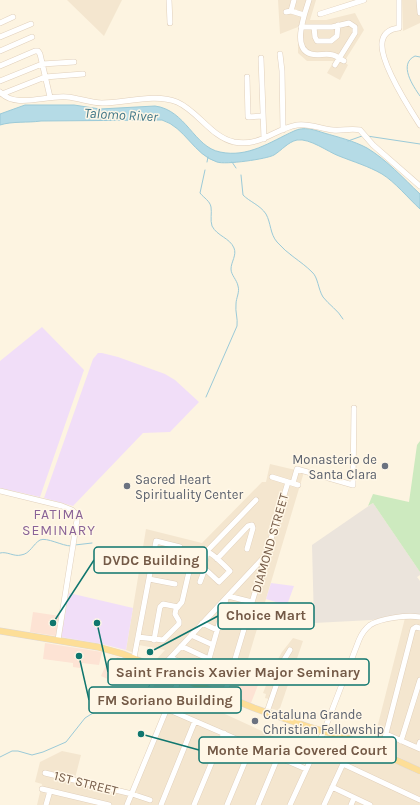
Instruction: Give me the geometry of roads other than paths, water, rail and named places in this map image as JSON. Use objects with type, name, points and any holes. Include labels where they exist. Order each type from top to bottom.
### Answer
[{"type":"main road","points":[[0,631],[105,649],[134,658],[266,712],[309,727],[342,735],[420,771]]},
{"type":"street","points":[[169,0],[170,23]]},
{"type":"street","points":[[294,0],[288,11],[304,15]]},
{"type":"street","points":[[309,0],[301,27],[301,46],[306,52],[313,55],[332,55],[341,60]]},
{"type":"street","points":[[320,14],[364,0]]},
{"type":"street","points":[[399,0],[399,28],[386,33],[383,39],[382,49],[387,64],[401,94],[420,125]]},
{"type":"street","points":[[419,0],[420,13]]},
{"type":"street","points":[[0,23],[13,17]]},
{"type":"street","points":[[301,27],[349,23],[355,28],[356,31],[341,60],[334,65]]},
{"type":"street","points":[[0,37],[31,24]]},
{"type":"street","points":[[314,27],[315,38],[317,41],[331,41],[337,36],[338,25]]},
{"type":"street","points":[[0,51],[32,37]]},
{"type":"street","points":[[0,66],[36,51],[40,54],[50,97]]},
{"type":"street","points":[[280,54],[282,71],[283,130]]},
{"type":"street","points":[[261,58],[264,139]]},
{"type":"street","points":[[0,81],[42,64],[74,62]]},
{"type":"street","points":[[1,93],[45,77],[83,74]]},
{"type":"street","points":[[247,77],[248,117],[263,116]]},
{"type":"street","points":[[1,93],[12,99],[20,101],[50,97],[77,98],[101,103],[146,99],[169,100],[188,108],[225,139],[241,142],[264,139],[283,130],[304,125],[330,130],[357,129],[364,133],[370,141],[420,186]]},
{"type":"street","points":[[272,477],[293,483],[297,469],[353,485],[354,408]]},
{"type":"street","name":"DIAMOND STREET","points":[[224,696],[267,554],[293,483]]},
{"type":"street","points":[[0,491],[62,506],[72,510],[76,514],[77,520],[58,640]]},
{"type":"street","points":[[200,582],[207,551],[256,500]]},
{"type":"street","points":[[217,559],[248,526],[252,524],[253,528],[246,549]]},
{"type":"street","points":[[134,658],[156,541],[180,547]]},
{"type":"street","points":[[138,637],[154,640],[165,639],[179,624],[175,614],[178,607],[182,604],[193,552],[196,550],[207,551],[230,571],[219,582],[204,568]]},
{"type":"street","points":[[160,669],[267,554]]},
{"type":"street","points":[[152,560],[177,565]]},
{"type":"street","points":[[149,579],[175,584]]},
{"type":"street","points":[[228,596],[252,602]]},
{"type":"street","points":[[205,673],[228,596]]},
{"type":"street","points":[[154,640],[160,607],[163,604],[178,607]]},
{"type":"street","points":[[290,805],[324,731],[358,640],[363,632],[374,623],[403,616],[420,617]]},
{"type":"street","points":[[202,624],[217,630]]},
{"type":"street","points":[[381,753],[417,628]]},
{"type":"street","points":[[191,636],[213,645]]},
{"type":"street","points":[[181,646],[209,659]]},
{"type":"street","points":[[266,712],[277,683],[281,663],[290,650]]},
{"type":"street","points":[[170,658],[228,682]]},
{"type":"street","points":[[127,805],[180,677]]},
{"type":"street","points":[[402,741],[420,680]]},
{"type":"street","points":[[167,709],[306,769]]},
{"type":"street","points":[[161,805],[196,721]]},
{"type":"street","points":[[194,805],[224,733]]},
{"type":"street","points":[[386,734],[419,749],[420,742]]},
{"type":"street","points":[[324,805],[354,740]]},
{"type":"street","points":[[227,805],[252,745]]},
{"type":"street","points":[[258,805],[278,757]]},
{"type":"street","points":[[342,764],[420,800]]},
{"type":"street","name":"1ST STREET","points":[[45,773],[132,794],[150,800]]},
{"type":"street","points":[[332,787],[370,805]]},
{"type":"street","points":[[42,789],[109,805]]},
{"type":"street","points":[[46,805],[50,791]]},
{"type":"street","points":[[351,805],[354,798]]},
{"type":"water","name":"Talomo River","points":[[25,105],[74,105],[100,109],[155,106],[166,109],[175,114],[203,143],[211,149],[230,153],[240,153],[258,148],[294,131],[302,129],[313,130],[351,141],[367,148],[381,158],[420,194],[420,209],[387,177],[366,166],[335,154],[308,141],[294,141],[270,157],[221,163],[202,153],[177,129],[162,120],[41,121],[0,125],[0,114]]},
{"type":"waterway","points":[[420,57],[415,56],[410,60],[407,70],[408,75],[420,96]]},
{"type":"waterway","points":[[348,141],[362,136]]},
{"type":"waterway","points":[[367,136],[420,144]]},
{"type":"waterway","points":[[207,162],[208,157]]},
{"type":"waterway","points":[[232,162],[236,168]]},
{"type":"waterway","points":[[205,170],[200,193],[210,205],[212,226],[230,242],[234,248],[235,253],[231,269],[239,290],[236,302],[237,326],[206,397]]},
{"type":"waterway","points":[[241,175],[243,195],[264,211],[268,217],[273,236],[277,242],[314,274],[323,297],[343,319]]},
{"type":"waterway","points":[[0,553],[13,555],[24,554],[43,539],[71,546]]},
{"type":"waterway","points":[[75,545],[92,543]]},
{"type":"waterway","points":[[0,757],[12,751],[32,755],[66,742],[85,718],[93,713],[100,710],[129,706],[135,703],[146,692],[157,671]]},
{"type":"place","name":"Monasterio de Santa Clara","points":[[385,466]]},
{"type":"place","name":"Sacred Heart Spirituality Center","points":[[127,486]]},
{"type":"place","name":"DVDC Building","points":[[53,623]]},
{"type":"place","name":"Saint Francis Xavier Major Seminary","points":[[97,623]]},
{"type":"place","name":"Choice Mart","points":[[150,652]]},
{"type":"place","name":"FM Soriano Building","points":[[79,656]]},
{"type":"place","name":"Cataluna Grande Christian Fellowship","points":[[255,721]]},
{"type":"place","name":"Monte Maria Covered Court","points":[[141,734]]},
{"type":"district","name":"FATIMA SEMINARY","points":[[59,522]]}]
